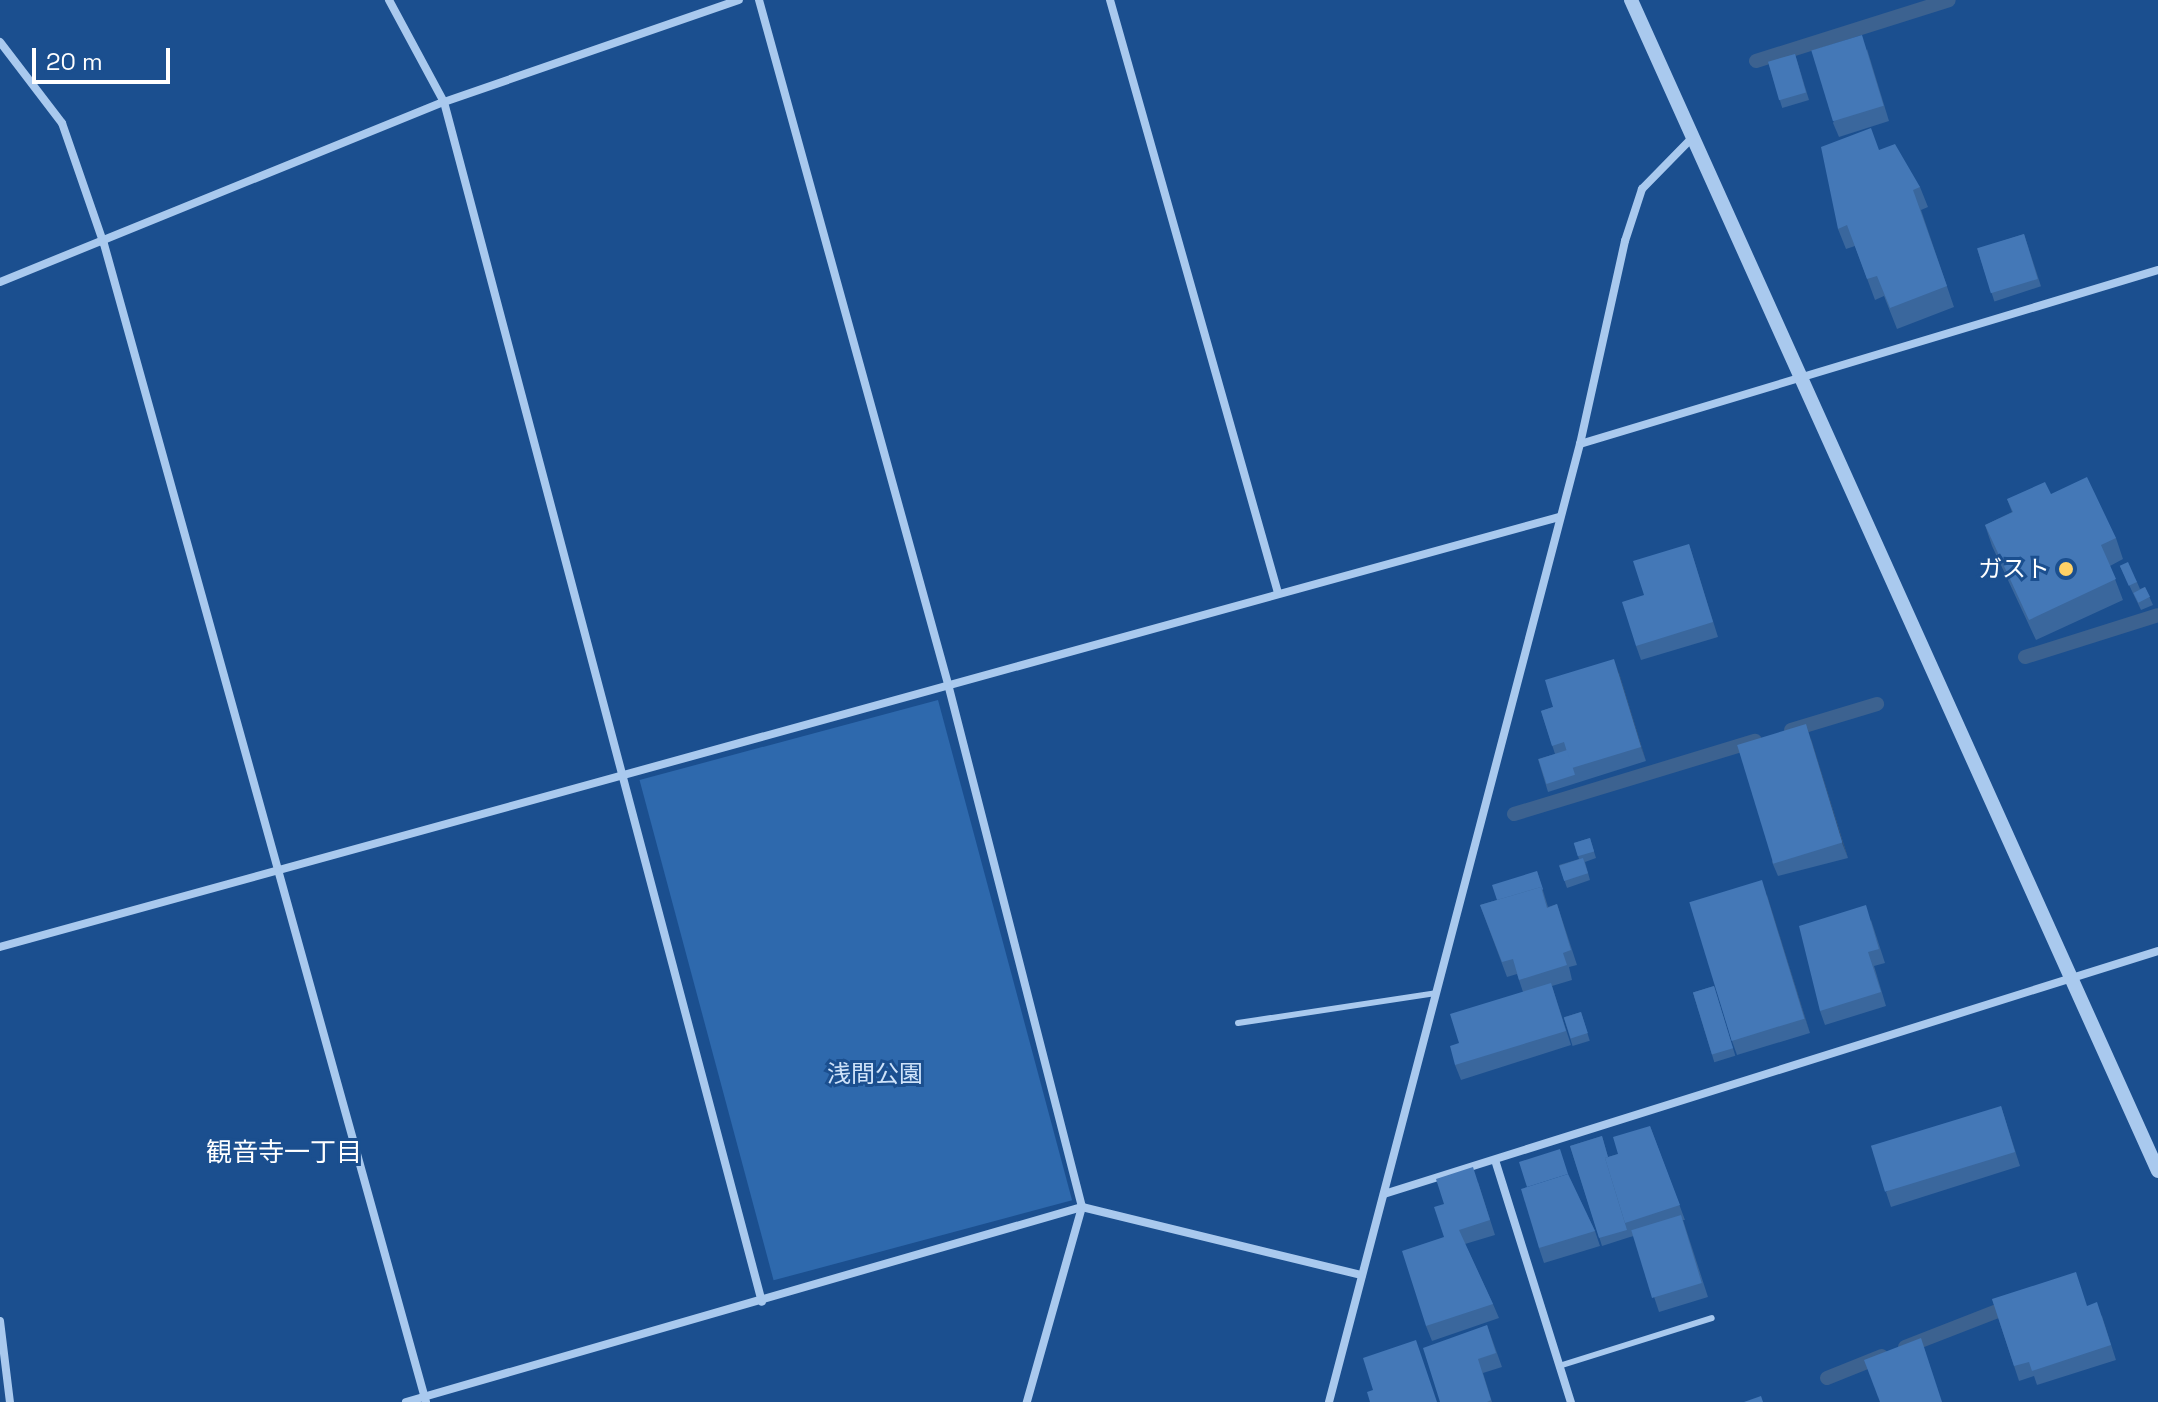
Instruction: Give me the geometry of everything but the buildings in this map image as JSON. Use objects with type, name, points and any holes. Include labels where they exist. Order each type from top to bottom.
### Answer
[{"type":"street","points":[[389,0],[444,102],[625,771],[762,1302]]},
{"type":"street","points":[[0,282],[104,244],[444,102],[739,0]]},
{"type":"street","points":[[759,0],[948,684],[1082,1207],[1027,1402]]},
{"type":"street","points":[[1110,0],[1278,593]]},
{"type":"street","points":[[1631,0],[2158,1171]]},
{"type":"street","points":[[0,42],[62,123],[104,244],[282,865],[425,1399]]},
{"type":"street","points":[[1329,1402],[1580,444],[1642,189],[1692,138]]},
{"type":"street","points":[[1580,444],[1803,380],[2158,270]]},
{"type":"street","points":[[0,947],[282,865],[1559,517]]},
{"type":"street","points":[[1384,1194],[2158,951]]},
{"type":"street","points":[[1495,1160],[1571,1402]]},
{"type":"street","points":[[406,1402],[762,1302],[1082,1207],[1362,1275]]},
{"type":"street","points":[[0,1321],[10,1402]]},
{"type":"lane","points":[[1238,1023],[1436,993]]},
{"type":"lane","points":[[1559,1366],[1712,1318]]},
{"type":"green space","name":"浅間公園","points":[[938,700],[1072,1200],[774,1280],[640,780]]},
{"type":"waterway","points":[[1756,61],[1949,0]]},
{"type":"waterway","points":[[2025,657],[2158,615]]},
{"type":"waterway","points":[[1791,730],[1877,704]]},
{"type":"waterway","points":[[1514,814],[1755,741]]},
{"type":"waterway","points":[[1905,1347],[2013,1305]]},
{"type":"waterway","points":[[1827,1378],[1882,1356]]},
{"type":"place","name":"ガスト","points":[[2066,569]]},
{"type":"district","name":"観音寺一丁目","points":[[284,1153]]}]
